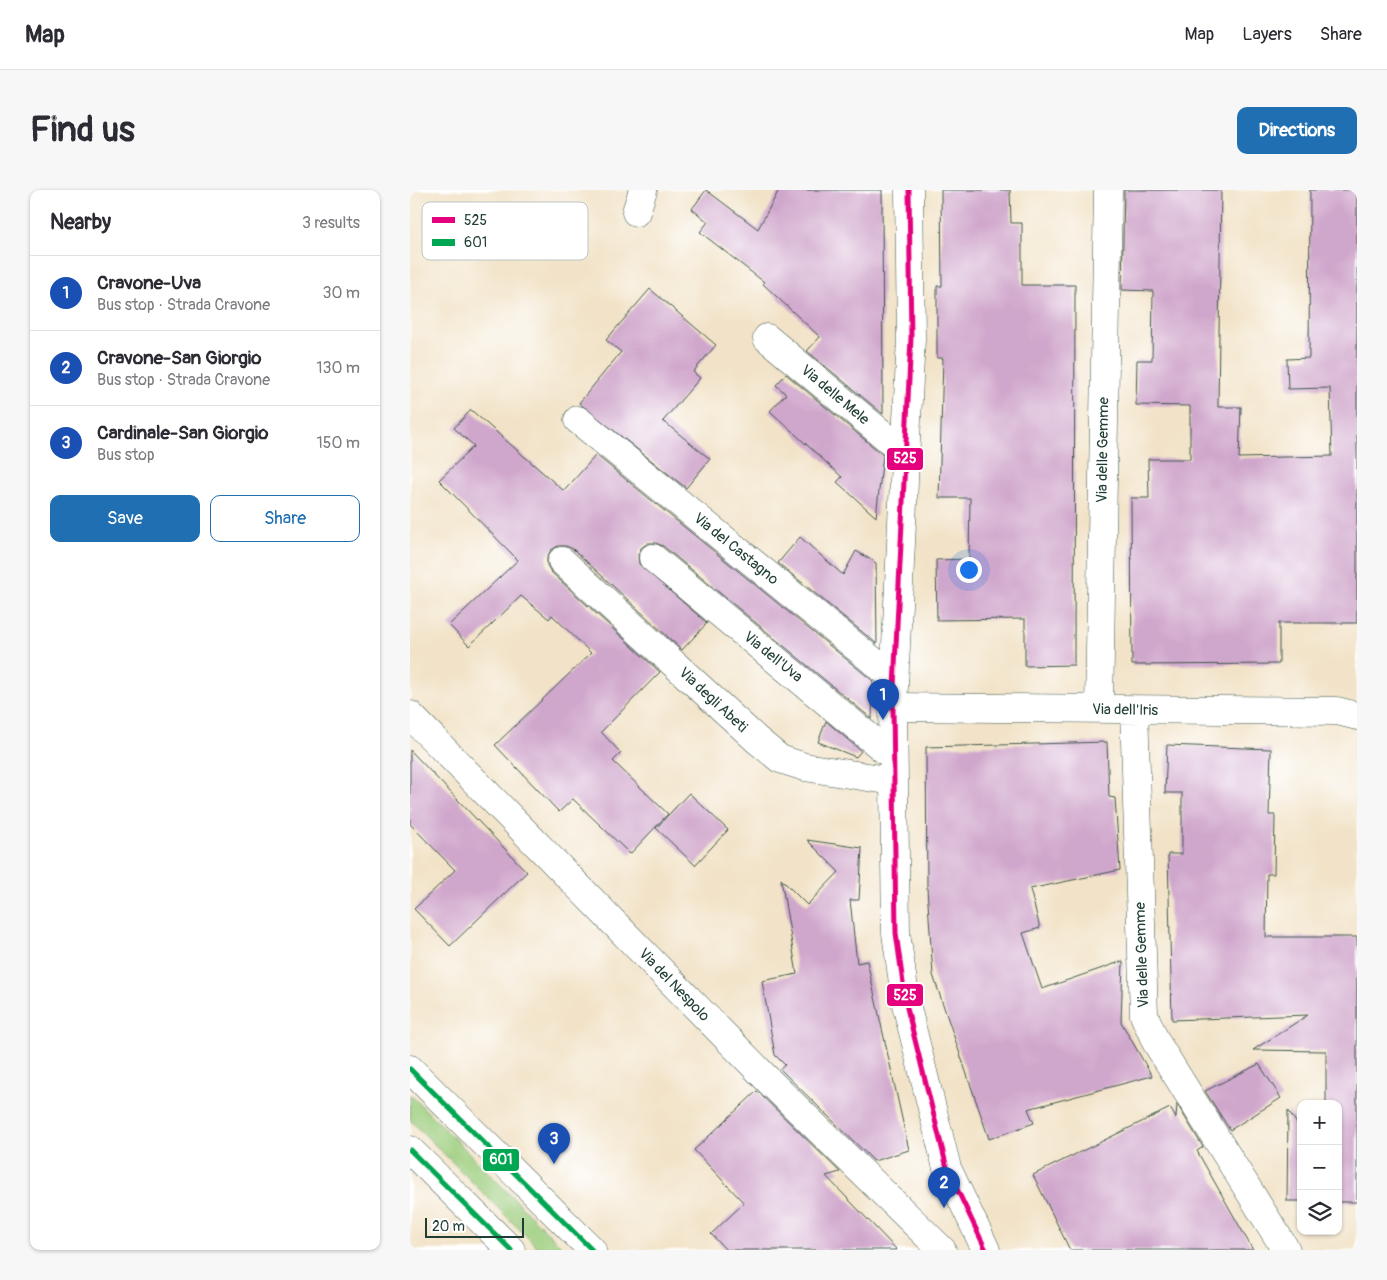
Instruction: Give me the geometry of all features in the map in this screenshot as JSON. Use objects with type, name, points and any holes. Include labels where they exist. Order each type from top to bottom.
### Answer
[{"type":"street","points":[[909,190],[911,338],[893,707],[896,934],[906,1004],[947,1168],[986,1250]]},
{"type":"street","name":"Via delle Gemme","points":[[1099,710],[1108,190]]},
{"type":"street","name":"Via delle Mele","points":[[767,338],[904,452]]},
{"type":"street","name":"Via del Castagno","points":[[578,420],[894,678]]},
{"type":"street","name":"Via dell'Uva","points":[[652,558],[893,768]]},
{"type":"street","name":"Via degli Abeti","points":[[562,561],[780,759],[805,767],[893,768]]},
{"type":"street","name":"Via dell'Iris","points":[[893,707],[1338,711],[1357,716]]},
{"type":"street","name":"Via delle Gemme","points":[[1134,710],[1144,1015],[1156,1042],[1286,1250]]},
{"type":"street","name":"Via del Nespolo","points":[[410,715],[769,1081],[942,1250]]},
{"type":"street","points":[[410,1069],[592,1250]]},
{"type":"street","points":[[410,1150],[511,1250]]},
{"type":"green space","points":[[410,1094],[565,1250],[540,1250],[410,1120]]},
{"type":"building","points":[[706,190],[758,229],[779,190],[882,190],[883,414],[807,351],[820,337],[763,284],[764,282],[700,232],[708,222],[692,209]]},
{"type":"building","points":[[941,190],[1010,190],[1011,223],[1022,223],[1022,285],[1075,285],[1074,665],[1025,666],[1025,619],[937,620],[936,560],[969,559],[970,498],[939,498],[943,358],[937,358],[937,286],[942,286]]},
{"type":"building","points":[[1124,190],[1221,190],[1218,407],[1241,407],[1239,458],[1332,456],[1330,388],[1288,389],[1287,359],[1309,358],[1310,190],[1357,190],[1357,623],[1279,623],[1279,664],[1132,665],[1131,498],[1149,498],[1148,459],[1190,459],[1190,406],[1136,405],[1137,360],[1152,360],[1153,291],[1122,290]]},
{"type":"building","points":[[650,289],[716,345],[693,372],[700,378],[663,421],[710,459],[686,488],[579,403],[621,352],[606,340]]},
{"type":"building","points":[[786,374],[883,455],[876,517],[837,482],[842,477],[770,411],[786,394],[776,385]]},
{"type":"building","points":[[471,410],[564,491],[596,455],[873,681],[872,719],[663,546],[656,543],[648,543],[641,548],[638,555],[639,564],[707,623],[682,650],[573,549],[566,546],[558,546],[551,550],[547,557],[547,565],[551,572],[660,672],[601,732],[621,753],[613,761],[668,814],[630,854],[573,799],[559,812],[495,745],[591,653],[552,615],[549,619],[521,596],[469,646],[449,625],[518,560],[439,480],[474,446],[454,428]]},
{"type":"building","points":[[800,537],[843,575],[856,551],[876,563],[877,644],[778,563]]},
{"type":"building","points":[[826,721],[861,751],[856,757],[818,742]]},
{"type":"building","points":[[1107,742],[1109,797],[1115,798],[1120,870],[1030,889],[1040,928],[1023,933],[1042,989],[1123,961],[1121,1022],[1152,1076],[1028,1109],[1034,1123],[989,1139],[933,975],[927,888],[926,747]]},
{"type":"building","points":[[1167,745],[1271,749],[1269,815],[1275,815],[1274,874],[1267,874],[1266,937],[1357,937],[1357,1202],[1342,1202],[1342,1100],[1326,1100],[1326,1051],[1253,1050],[1308,1015],[1172,1020],[1168,854],[1182,854],[1182,793],[1165,793]]},
{"type":"building","points":[[410,750],[527,872],[450,946],[414,909],[455,870],[410,824]]},
{"type":"building","points":[[689,793],[728,830],[695,865],[656,828]]},
{"type":"building","points":[[807,840],[862,848],[859,900],[850,900],[857,963],[867,961],[909,1150],[874,1161],[780,1069],[785,1065],[775,1055],[762,981],[797,974],[781,879],[807,905],[839,872]]},
{"type":"building","points":[[1259,1064],[1281,1098],[1230,1130],[1205,1091]]},
{"type":"building","points":[[757,1091],[840,1172],[826,1176],[897,1250],[726,1250],[711,1234],[744,1203],[694,1150]]},
{"type":"building","points":[[1177,1104],[1203,1147],[1197,1151],[1253,1250],[1070,1250],[1033,1175],[1170,1108],[1176,1118]]},
{"type":"building","points":[[1288,1110],[1297,1124],[1297,1201],[1287,1201]]},
{"type":"transit line","name":"525","points":[[909,190],[911,338],[893,707],[896,933],[906,1004],[947,1168],[986,1250]]},
{"type":"transit line","name":"601","points":[[410,1069],[592,1250]]},
{"type":"transit line","name":"601","points":[[410,1150],[511,1250]]},
{"type":"place","name":"Cravone-Uva","points":[[883,720]]},
{"type":"place","name":"Cardinale-San Giorgio","points":[[554,1164]]},
{"type":"place","name":"Cravone-San Giorgio","points":[[944,1208]]}]
